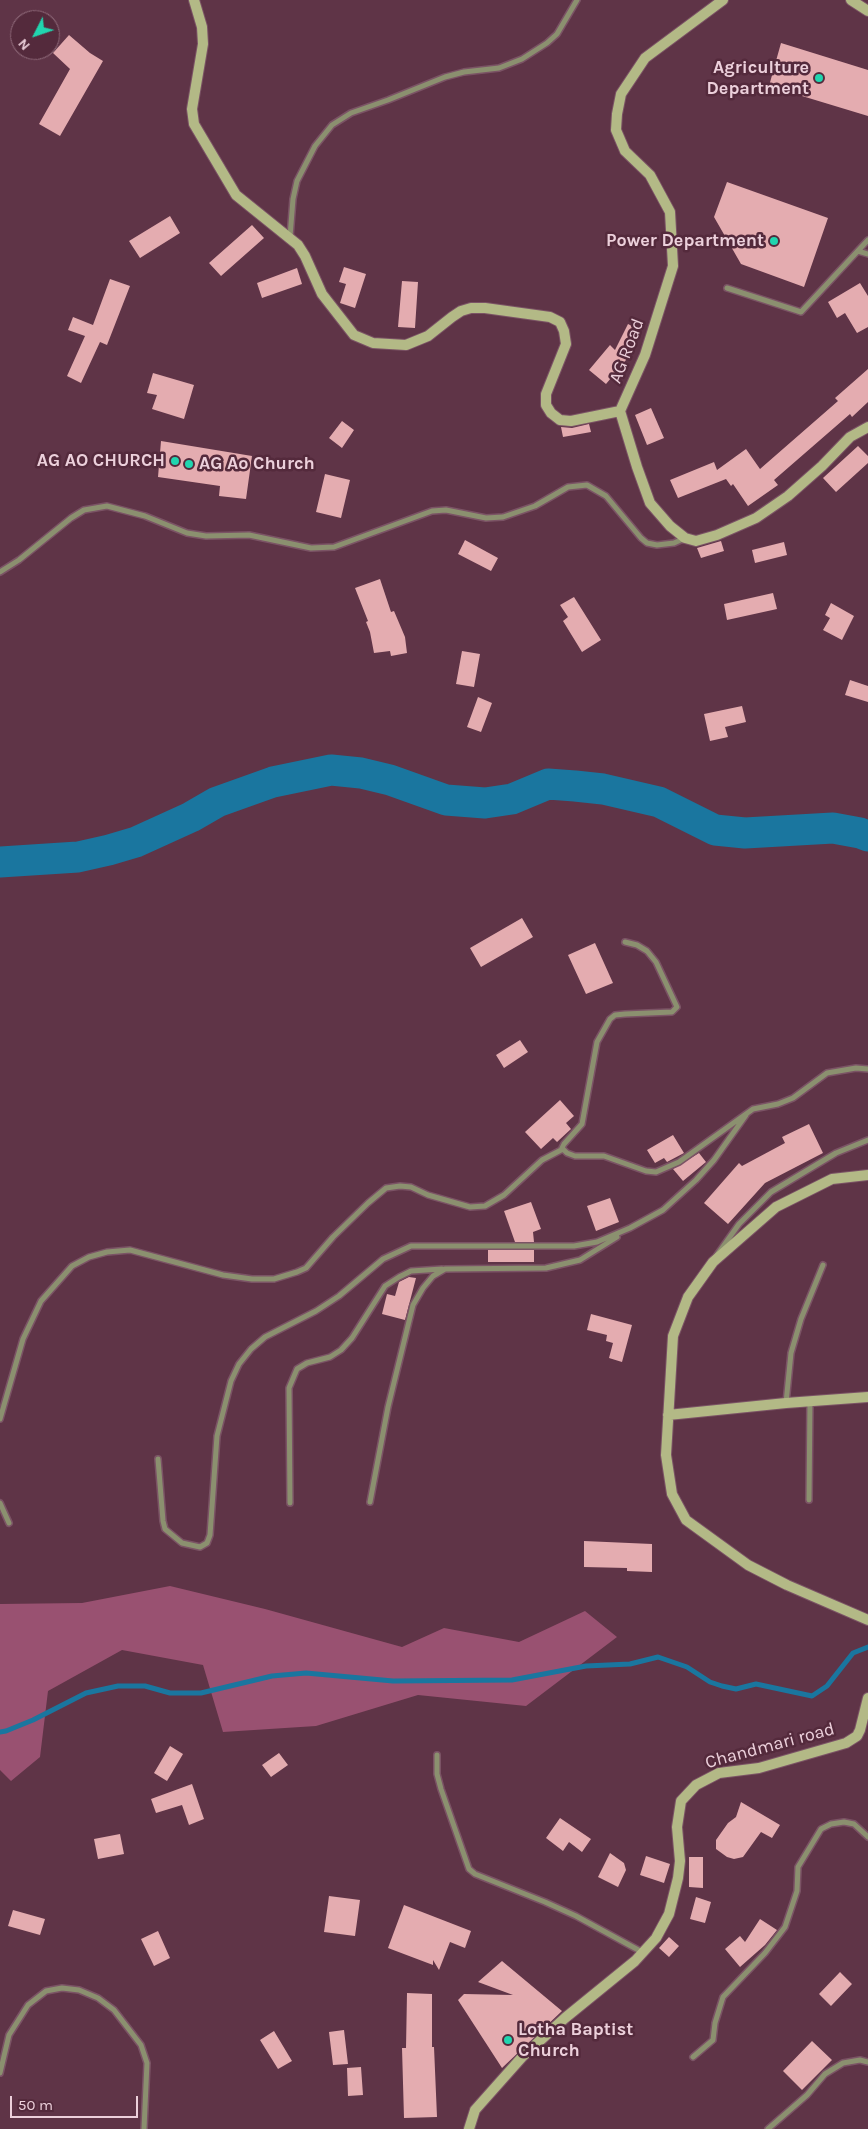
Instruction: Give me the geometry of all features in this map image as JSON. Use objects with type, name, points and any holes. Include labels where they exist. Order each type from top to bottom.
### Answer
[{"type":"main road","points":[[194,0],[202,27],[203,44],[192,109],[194,124],[236,195],[290,238],[305,256],[322,294],[354,334],[373,343],[406,345],[428,336],[456,314],[471,308],[485,308],[550,317],[560,322],[566,344],[546,394],[546,406],[551,413],[560,420],[571,421],[620,411]]},
{"type":"main road","name":"AG Road","points":[[685,538],[670,526],[650,503],[620,411],[644,355],[673,266],[670,212],[650,175],[625,151],[616,130],[617,114],[621,94],[645,58],[723,0]]},
{"type":"main road","points":[[851,0],[868,11]]},
{"type":"main road","points":[[685,538],[696,540],[717,535],[756,518],[788,496],[822,466],[850,437],[868,427]]},
{"type":"main road","points":[[868,1175],[832,1179],[776,1207],[713,1262],[688,1297],[673,1336],[666,1455],[672,1494],[686,1520],[748,1565],[787,1585],[868,1620]]},
{"type":"main road","points":[[668,1416],[786,1403],[868,1398]]},
{"type":"main road","name":"Chandmari road","points":[[469,2129],[476,2110],[523,2056],[565,2018],[636,1961],[656,1938],[669,1914],[678,1878],[680,1861],[677,1826],[681,1800],[696,1785],[719,1773],[759,1768],[846,1743],[857,1736],[860,1730],[868,1698]]},
{"type":"street","points":[[290,238],[293,198],[297,181],[315,146],[332,125],[351,113],[445,76],[499,68],[522,59],[548,43],[557,34],[577,0]]},
{"type":"street","points":[[727,288],[800,312],[868,240]]},
{"type":"street","points":[[858,251],[868,254]]},
{"type":"street","points":[[0,572],[19,560],[71,518],[84,510],[107,506],[145,516],[187,533],[206,536],[249,535],[311,548],[334,547],[432,511],[446,510],[486,518],[503,517],[535,506],[568,487],[587,485],[606,496],[647,543],[657,545],[674,544],[685,538]]},
{"type":"street","points":[[0,1419],[23,1339],[41,1301],[72,1266],[89,1257],[108,1252],[130,1250],[223,1275],[252,1279],[274,1279],[306,1268],[333,1237],[386,1188],[410,1187],[428,1196],[470,1207],[485,1206],[504,1195],[542,1160],[563,1149],[564,1144],[582,1124],[597,1042],[610,1019],[625,1014],[672,1012],[677,1008],[656,962],[642,948],[625,942]]},
{"type":"street","points":[[563,1149],[575,1156],[604,1156],[646,1171],[656,1172],[679,1162],[753,1109],[778,1104],[793,1098],[827,1072],[856,1068],[868,1069]]},
{"type":"street","points":[[290,1503],[289,1388],[297,1369],[307,1363],[330,1357],[341,1350],[352,1338],[385,1286],[411,1271],[546,1268],[580,1260],[630,1228],[663,1210],[696,1180],[714,1160],[746,1115]]},
{"type":"street","points":[[713,1262],[724,1243],[739,1224],[771,1192],[836,1153],[868,1140]]},
{"type":"street","points":[[158,1459],[165,1529],[182,1543],[200,1547],[206,1543],[210,1534],[218,1436],[231,1381],[239,1364],[251,1349],[265,1337],[316,1311],[347,1291],[383,1259],[411,1246],[574,1246],[597,1242],[630,1228]]},
{"type":"street","points":[[786,1403],[791,1353],[801,1319],[823,1265]]},
{"type":"street","points":[[370,1502],[388,1407],[414,1305],[423,1288],[433,1276],[445,1269]]},
{"type":"street","points":[[809,1500],[810,1402]]},
{"type":"street","points":[[0,1503],[9,1522]]},
{"type":"street","points":[[437,1755],[441,1789],[469,1869],[482,1877],[545,1902],[643,1953]]},
{"type":"street","points":[[693,2057],[713,2040],[715,2023],[723,1997],[765,1953],[785,1927],[797,1891],[798,1867],[821,1830],[831,1824],[844,1822],[854,1824],[868,1836]]},
{"type":"street","points":[[0,2073],[9,2035],[28,2005],[46,1991],[62,1988],[79,1990],[98,1998],[114,2010],[142,2046],[147,2064],[144,2129]]},
{"type":"street","points":[[768,2129],[807,2095],[825,2074],[842,2063],[860,2060],[868,2062]]},
{"type":"shaded area","points":[[170,1586],[265,1609],[402,1647],[444,1628],[519,1642],[585,1611],[617,1637],[526,1706],[418,1695],[316,1726],[223,1732],[203,1665],[122,1650],[48,1691],[40,1757],[11,1781],[0,1770],[0,1604],[82,1603]]},
{"type":"building","points":[[69,35],[90,53],[103,61],[60,136],[39,124],[70,69],[60,60],[60,45]]},
{"type":"building","name":"Agriculture Department","points":[[781,43],[868,70],[868,116],[769,86]]},
{"type":"building","name":"Power Department","points":[[727,182],[828,218],[804,287],[741,264],[714,217]]},
{"type":"building","points":[[170,216],[180,233],[140,258],[129,241]]},
{"type":"building","points":[[252,225],[264,238],[221,276],[209,263]]},
{"type":"building","points":[[344,267],[366,274],[355,308],[340,303],[346,284],[339,282]]},
{"type":"building","points":[[297,268],[302,284],[262,298],[257,283]]},
{"type":"building","points":[[110,279],[130,286],[107,345],[100,342],[81,383],[67,376],[85,336],[68,330],[73,317],[93,325]]},
{"type":"building","points":[[402,281],[418,282],[415,328],[398,327]]},
{"type":"building","points":[[860,283],[868,296],[868,327],[857,333],[845,313],[837,318],[828,302]]},
{"type":"building","points":[[628,324],[640,330],[626,360],[606,384],[589,370],[610,345],[615,350]]},
{"type":"building","points":[[868,369],[868,402],[852,417],[850,414],[774,480],[778,485],[748,506],[733,484],[731,486],[726,479],[678,498],[670,480],[714,462],[717,470],[746,449],[760,469],[838,401],[835,398]]},
{"type":"building","points":[[153,373],[194,385],[184,419],[152,409],[157,395],[147,393]]},
{"type":"building","points":[[651,408],[664,438],[647,445],[635,415]]},
{"type":"building","points":[[342,421],[354,430],[342,448],[329,438]]},
{"type":"building","points":[[589,424],[591,432],[563,437],[561,427],[572,428]]},
{"type":"building","name":"AG Ao Church","points":[[161,441],[252,456],[246,499],[219,496],[220,486],[158,477]]},
{"type":"building","points":[[858,446],[868,456],[868,463],[836,492],[823,478]]},
{"type":"building","points":[[325,474],[350,480],[341,518],[316,512]]},
{"type":"building","points":[[465,540],[498,558],[491,571],[458,554]]},
{"type":"building","points":[[721,541],[724,551],[701,558],[697,548]]},
{"type":"building","points":[[784,542],[787,555],[755,563],[752,550]]},
{"type":"building","points":[[380,579],[391,612],[394,611],[405,637],[407,653],[391,656],[390,651],[374,653],[366,622],[368,621],[355,588]]},
{"type":"building","points":[[773,593],[777,609],[727,620],[724,604]]},
{"type":"building","points":[[574,597],[601,640],[582,652],[563,621],[568,617],[560,605]]},
{"type":"building","points":[[831,603],[854,616],[842,640],[823,630],[830,618],[825,615]]},
{"type":"building","points":[[462,651],[480,654],[474,687],[456,684]]},
{"type":"building","points":[[850,680],[868,686],[868,702],[845,695]]},
{"type":"building","points":[[478,697],[492,703],[481,732],[467,727]]},
{"type":"building","points":[[742,706],[746,722],[725,727],[728,737],[710,741],[704,714]]},
{"type":"building","points":[[522,918],[533,937],[481,967],[470,948]]},
{"type":"building","points":[[595,943],[613,983],[586,994],[568,955]]},
{"type":"building","points":[[520,1040],[528,1052],[504,1068],[496,1055]]},
{"type":"building","points":[[560,1100],[574,1116],[566,1123],[571,1129],[557,1142],[553,1138],[541,1149],[525,1132]]},
{"type":"building","points":[[809,1124],[823,1153],[765,1183],[728,1224],[704,1203],[739,1163],[742,1166],[785,1143],[782,1137]]},
{"type":"building","points":[[673,1135],[684,1153],[667,1162],[664,1158],[655,1163],[647,1150]]},
{"type":"building","points":[[699,1153],[706,1162],[683,1181],[673,1169]]},
{"type":"building","points":[[610,1198],[619,1222],[596,1231],[587,1206]]},
{"type":"building","points":[[531,1202],[541,1229],[533,1232],[534,1242],[515,1242],[504,1211]]},
{"type":"building","points":[[488,1250],[534,1250],[534,1262],[488,1262]]},
{"type":"building","points":[[409,1277],[416,1278],[405,1320],[382,1314],[387,1294],[395,1296],[399,1282]]},
{"type":"building","points":[[591,1314],[632,1325],[622,1362],[609,1358],[613,1343],[606,1341],[607,1335],[587,1330]]},
{"type":"building","points":[[584,1541],[652,1544],[652,1572],[627,1571],[627,1568],[584,1567]]},
{"type":"building","points":[[170,1746],[183,1754],[167,1781],[154,1773]]},
{"type":"building","points":[[279,1753],[288,1765],[271,1777],[262,1765]]},
{"type":"building","points":[[192,1784],[204,1819],[189,1825],[182,1805],[156,1813],[151,1799]]},
{"type":"building","points":[[741,1802],[780,1825],[772,1838],[761,1832],[743,1857],[734,1859],[727,1857],[716,1849],[716,1840],[728,1823],[736,1817]]},
{"type":"building","points":[[560,1818],[591,1839],[582,1852],[569,1842],[563,1851],[546,1838]]},
{"type":"building","points":[[120,1834],[124,1854],[98,1859],[94,1839]]},
{"type":"building","points":[[610,1853],[624,1863],[626,1870],[618,1887],[598,1877]]},
{"type":"building","points":[[646,1856],[670,1864],[664,1883],[640,1875]]},
{"type":"building","points":[[689,1857],[703,1857],[703,1888],[689,1887]]},
{"type":"building","points":[[329,1896],[360,1900],[355,1936],[324,1932]]},
{"type":"building","points":[[696,1897],[711,1902],[705,1923],[690,1919]]},
{"type":"building","points":[[404,1905],[471,1931],[465,1948],[450,1942],[439,1970],[433,1960],[433,1965],[388,1948]]},
{"type":"building","points":[[13,1910],[45,1919],[40,1935],[8,1926]]},
{"type":"building","points":[[760,1919],[777,1930],[765,1945],[740,1967],[725,1949],[740,1936],[745,1942]]},
{"type":"building","points":[[158,1931],[170,1958],[154,1966],[141,1939]]},
{"type":"building","points":[[669,1937],[679,1946],[669,1957],[659,1948]]},
{"type":"building","name":"Lotha Baptist Church","points":[[502,1961],[562,2011],[502,2068],[458,2000],[464,1994],[513,1995],[478,1982]]},
{"type":"building","points":[[840,1972],[852,1984],[831,2006],[819,1994]]},
{"type":"building","points":[[407,1993],[432,1994],[432,2047],[434,2047],[437,2117],[404,2118],[402,2048],[406,2048]]},
{"type":"building","points":[[344,2030],[348,2064],[333,2065],[329,2032]]},
{"type":"building","points":[[274,2031],[292,2061],[278,2069],[260,2040]]},
{"type":"building","points":[[812,2041],[832,2060],[802,2090],[783,2071]]},
{"type":"building","points":[[361,2067],[363,2095],[348,2096],[347,2068]]},
{"type":"waterway","points":[[0,862],[78,857],[109,850],[136,842],[191,817],[217,802],[273,782],[331,770],[361,773],[390,780],[446,800],[485,803],[512,799],[548,784],[575,786],[603,789],[659,802],[715,830],[745,833],[833,828],[868,836]]},
{"type":"waterway","points":[[0,1732],[33,1720],[86,1693],[118,1686],[145,1686],[170,1693],[201,1693],[272,1676],[306,1673],[393,1681],[512,1680],[586,1666],[630,1664],[658,1657],[687,1667],[710,1682],[722,1686],[736,1689],[756,1684],[812,1696],[827,1686],[853,1653],[868,1647]]},
{"type":"place","name":"Agriculture Department","points":[[819,78]]},
{"type":"place","name":"Power Department","points":[[774,241]]},
{"type":"place","name":"AG AO CHURCH","points":[[175,461]]},
{"type":"place","name":"AG Ao Church","points":[[189,464]]},
{"type":"place","name":"Lotha Baptist Church","points":[[508,2040]]}]
